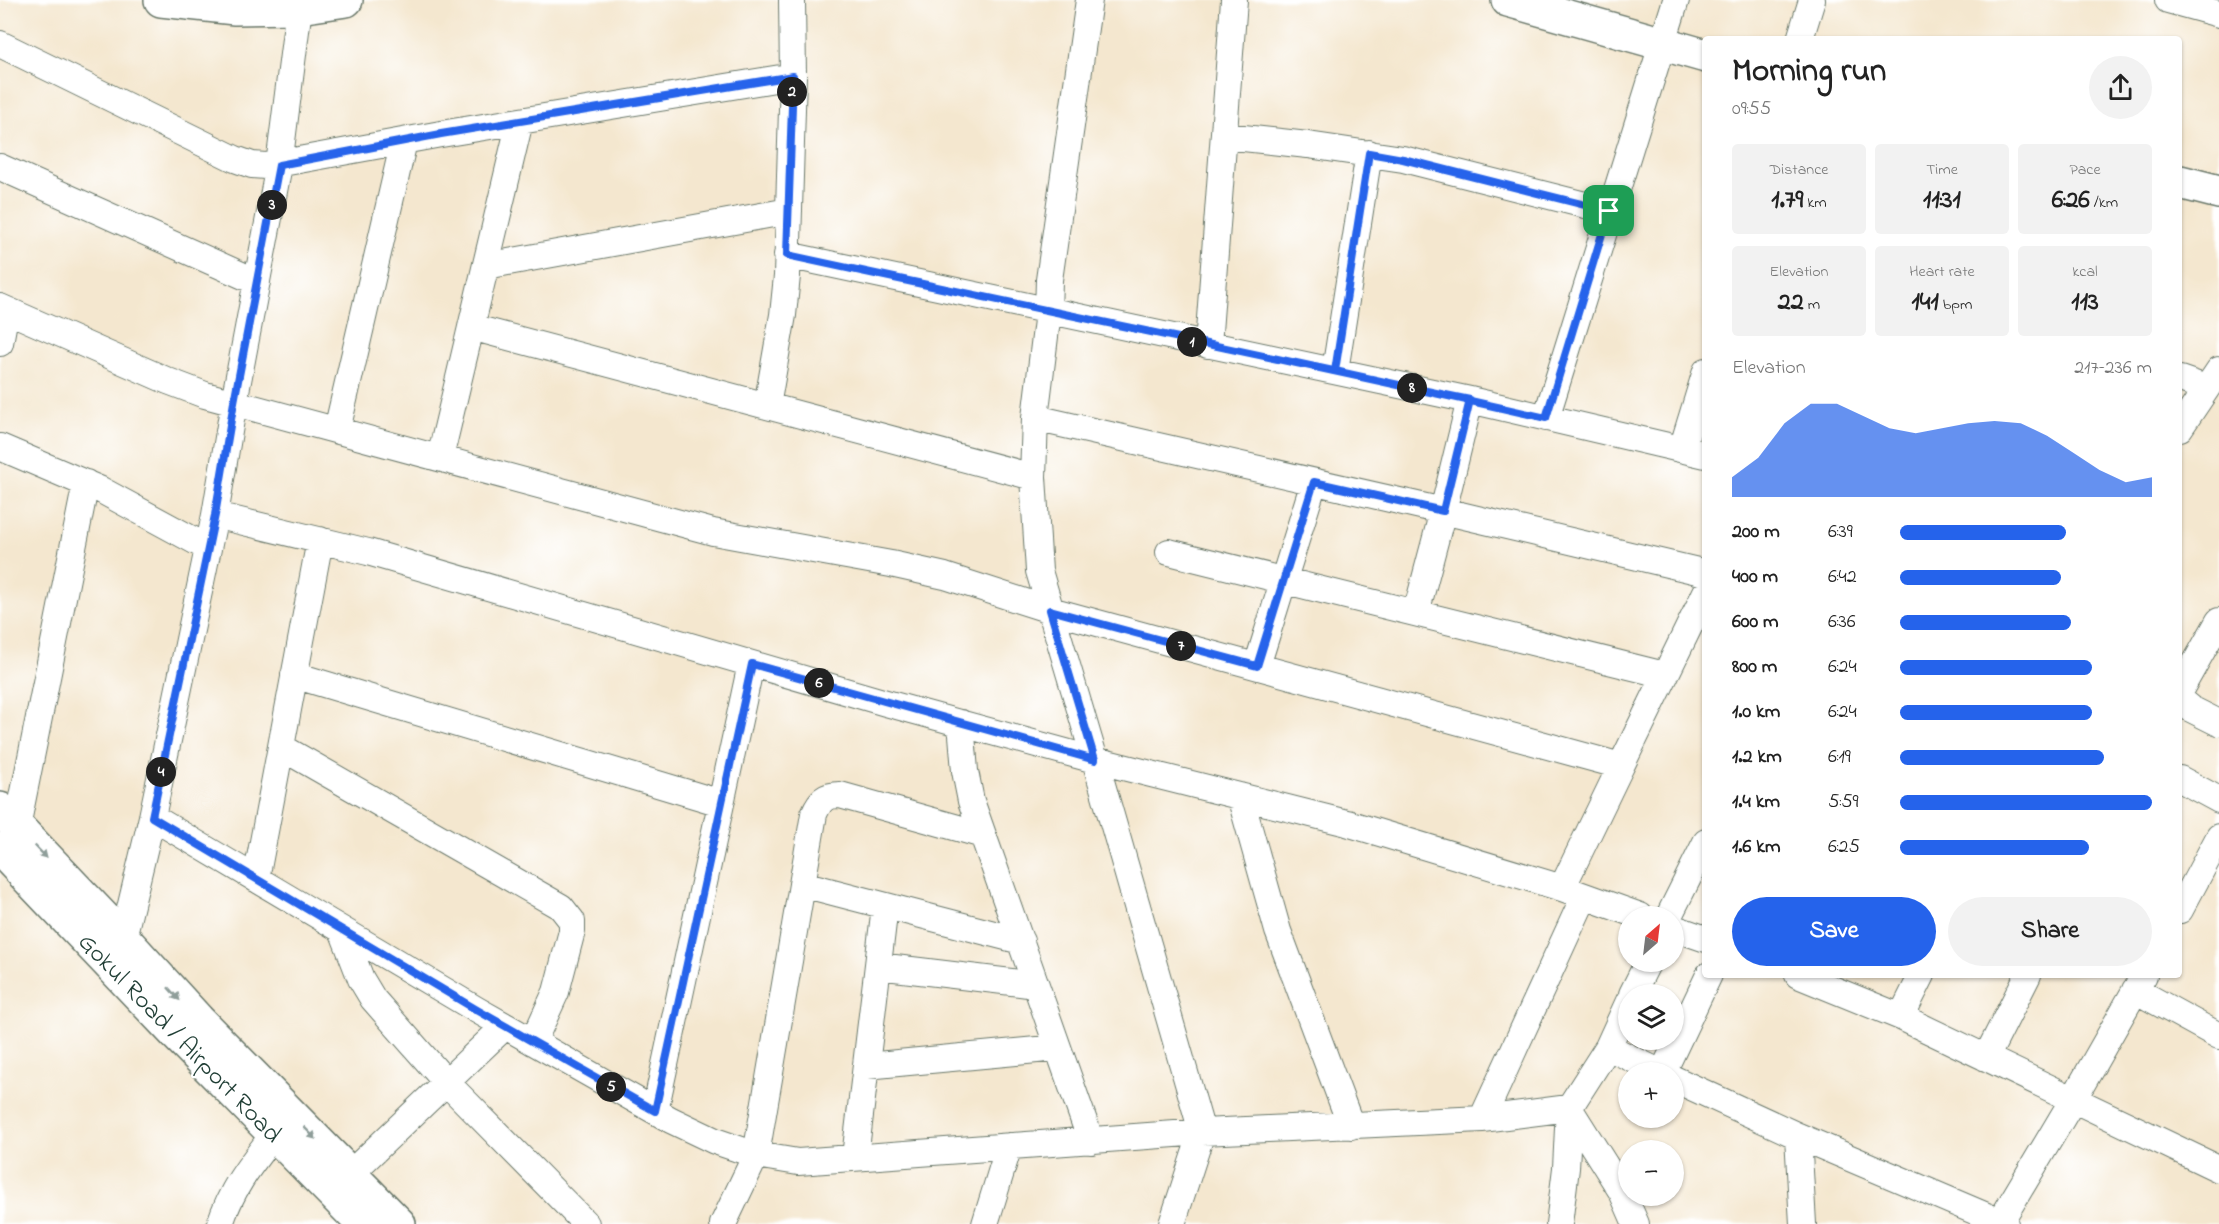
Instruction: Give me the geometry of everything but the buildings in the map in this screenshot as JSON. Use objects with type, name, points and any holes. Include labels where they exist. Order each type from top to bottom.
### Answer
[{"type":"main road","points":[[161,0],[235,8],[345,0]]},
{"type":"main road","points":[[1508,0],[1702,55]]},
{"type":"main road","points":[[2182,183],[2219,192]]},
{"type":"main road","name":"Gokul Road / Airport Road","points":[[6,829],[114,948],[274,1134],[363,1224]]},
{"type":"main road","points":[[114,948],[198,1020],[399,1224]]},
{"type":"street","points":[[767,406],[783,315],[787,255],[793,76],[792,0]]},
{"type":"street","points":[[1089,0],[1049,280],[1048,312],[1035,418],[1033,477],[1039,571],[1202,1132],[1172,1224]]},
{"type":"street","points":[[1208,345],[1234,0]]},
{"type":"street","points":[[1546,418],[1676,0]]},
{"type":"street","points":[[1801,36],[1812,0]]},
{"type":"street","points":[[2168,0],[2219,14]]},
{"type":"street","points":[[114,948],[152,817],[215,515],[308,4]]},
{"type":"street","points":[[0,44],[236,159],[252,165],[266,166],[793,76]]},
{"type":"street","points":[[440,458],[520,121]]},
{"type":"street","points":[[1225,136],[1403,159],[1609,211]]},
{"type":"street","points":[[337,429],[404,141]]},
{"type":"street","points":[[1335,371],[1369,153]]},
{"type":"street","points":[[0,167],[257,282]]},
{"type":"street","points":[[486,266],[789,211]]},
{"type":"street","points":[[787,255],[1470,400],[1694,452],[1702,398]]},
{"type":"street","points":[[0,343],[3,308],[168,381],[205,394],[713,532],[945,576],[1050,610],[1621,766]]},
{"type":"street","points":[[471,327],[1033,477]]},
{"type":"street","points":[[2182,379],[2213,379]]},
{"type":"street","points":[[2182,425],[2213,379]]},
{"type":"street","points":[[1416,613],[1470,400]]},
{"type":"street","points":[[1035,418],[1702,572]]},
{"type":"street","points":[[0,447],[86,483],[208,548]]},
{"type":"street","points":[[1257,666],[1314,482]]},
{"type":"street","points":[[6,829],[86,483]]},
{"type":"street","points":[[215,515],[379,555],[752,664],[1095,760],[1347,823],[1618,908]]},
{"type":"street","points":[[256,879],[320,540]]},
{"type":"street","points":[[1169,552],[1665,675]]},
{"type":"street","points":[[1482,1119],[1573,893],[1621,766],[1702,600]]},
{"type":"street","points":[[2182,686],[2219,621]]},
{"type":"street","points":[[655,1111],[752,664]]},
{"type":"street","points":[[294,675],[721,803]]},
{"type":"street","points":[[2182,702],[2191,709],[2219,723]]},
{"type":"street","points":[[961,723],[965,771],[971,801],[1091,1141]]},
{"type":"street","points":[[280,747],[551,902],[568,914],[572,921],[572,931],[556,992],[533,1042]]},
{"type":"street","points":[[2182,780],[2219,800]]},
{"type":"street","points":[[723,1224],[756,1155],[814,814],[818,803],[827,795],[840,795],[983,835]]},
{"type":"street","points":[[1240,796],[1278,931],[1351,1126]]},
{"type":"street","points":[[152,817],[505,1026],[655,1111],[715,1141],[756,1155],[798,1162],[1202,1132],[1482,1119],[1569,1108]]},
{"type":"street","points":[[2182,906],[2219,837]]},
{"type":"street","points":[[1674,906],[1702,850]]},
{"type":"street","points":[[802,884],[1020,941]]},
{"type":"street","points":[[855,1157],[885,906]]},
{"type":"street","points":[[342,930],[361,979],[373,999],[446,1082],[586,1224]]},
{"type":"street","points":[[1684,931],[1702,938]]},
{"type":"street","points":[[878,966],[1036,985]]},
{"type":"street","points":[[1666,1062],[1707,978]]},
{"type":"street","points":[[1811,978],[1901,1017],[2219,1169]]},
{"type":"street","points":[[1901,1017],[1920,978]]},
{"type":"street","points":[[1986,1058],[2026,978]]},
{"type":"street","points":[[1684,1084],[1798,1136],[2001,1223],[2140,982],[2219,1036]]},
{"type":"street","points":[[1559,1224],[1566,1168],[1569,1108],[1608,1047],[1618,1025]]},
{"type":"street","points":[[350,1174],[505,1026]]},
{"type":"street","points":[[1608,1047],[1640,1062]]},
{"type":"street","points":[[866,1066],[1058,1048]]},
{"type":"street","points":[[1569,1108],[1622,1192],[1636,1224]]},
{"type":"street","points":[[220,1224],[228,1200],[240,1178],[274,1134]]},
{"type":"street","points":[[1798,1136],[1803,1224]]},
{"type":"street","points":[[985,1224],[1009,1146]]},
{"type":"route","points":[[1609,211],[1403,159],[1369,153],[1335,371],[1470,400],[1443,511],[1314,482],[1257,666],[1050,610],[1095,760],[752,664],[655,1111],[477,1010],[152,817],[215,515],[279,165],[441,134],[793,76],[787,255],[1048,312],[1381,381],[1470,400],[1546,418],[1609,211]]}]
